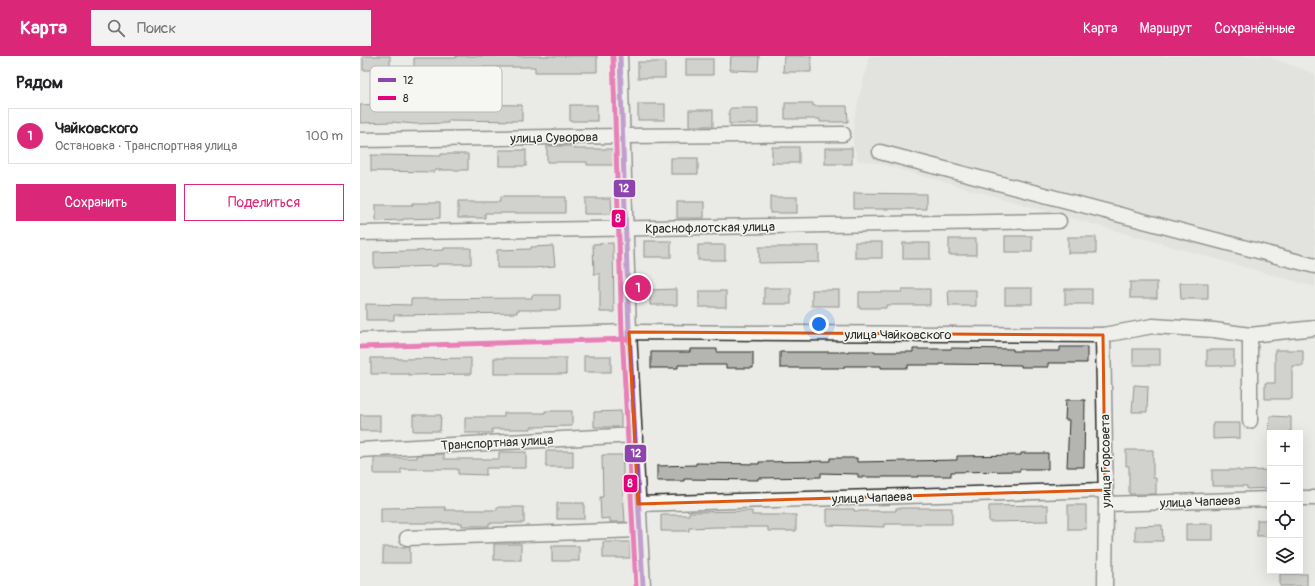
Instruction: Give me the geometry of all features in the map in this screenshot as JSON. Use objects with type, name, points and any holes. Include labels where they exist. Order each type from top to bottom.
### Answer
[{"type":"street","points":[[620,56],[629,332],[643,586]]},
{"type":"street","name":"улица Суворова","points":[[360,140],[843,134]]},
{"type":"street","points":[[880,152],[1315,266]]},
{"type":"street","name":"Краснофлотская улица","points":[[360,233],[1059,221]]},
{"type":"street","name":"улица Чайковского","points":[[360,340],[629,332],[1103,335],[1153,326],[1214,330],[1250,335],[1315,328]]},
{"type":"street","name":"улица Горсовета","points":[[1103,335],[1106,504],[1105,586]]},
{"type":"street","points":[[1250,335],[1250,421]]},
{"type":"street","name":"Транспортная улица","points":[[360,450],[635,435]]},
{"type":"street","name":"улица Чапаева","points":[[638,504],[1105,490]]},
{"type":"street","points":[[1303,498],[1315,498]]},
{"type":"street","name":"улица Чапаева","points":[[1106,504],[1267,499]]},
{"type":"street","points":[[406,538],[640,530]]},
{"type":"highlighted area","points":[[629,332],[1103,335],[1105,490],[638,504]]},
{"type":"shaded area","points":[[869,56],[1267,56],[1315,74],[1315,287],[877,163],[858,160],[853,145],[854,120]]},
{"type":"building","points":[[363,56],[390,56],[390,66],[370,66],[370,70],[363,70]]},
{"type":"building","points":[[456,56],[597,56],[597,72],[535,72],[535,67],[414,66],[414,58],[456,58]]},
{"type":"building","points":[[731,56],[759,56],[758,71],[730,70]]},
{"type":"building","points":[[784,56],[811,56],[811,72],[783,72]]},
{"type":"building","points":[[686,59],[713,59],[713,75],[686,75]]},
{"type":"building","points":[[638,62],[665,62],[665,78],[638,78]]},
{"type":"building","points":[[785,103],[813,103],[813,106],[847,106],[848,122],[820,122],[820,119],[785,119]]},
{"type":"building","points":[[638,104],[665,104],[665,120],[638,120]]},
{"type":"building","points":[[360,105],[370,105],[370,112],[502,112],[502,105],[522,105],[522,121],[448,120],[448,123],[360,123]]},
{"type":"building","points":[[570,105],[597,105],[597,121],[570,121]]},
{"type":"building","points":[[731,108],[758,108],[758,124],[729,124],[729,110]]},
{"type":"building","points":[[689,110],[713,110],[713,126],[689,126]]},
{"type":"building","points":[[547,146],[574,146],[574,149],[614,149],[614,165],[587,165],[587,162],[547,162]]},
{"type":"building","points":[[772,147],[799,147],[799,163],[772,163]]},
{"type":"building","points":[[825,148],[852,148],[852,164],[825,164]]},
{"type":"building","points":[[499,150],[526,150],[526,166],[499,166]]},
{"type":"building","points":[[441,154],[468,154],[468,170],[435,170],[435,172],[371,171],[371,155],[441,156]]},
{"type":"building","points":[[671,158],[698,158],[698,174],[671,174]]},
{"type":"building","points":[[854,193],[926,194],[926,209],[854,209]]},
{"type":"building","points":[[500,197],[565,197],[565,213],[485,213],[485,218],[458,218],[458,202],[500,202]]},
{"type":"building","points":[[770,197],[797,197],[797,213],[770,213]]},
{"type":"building","points":[[584,198],[611,198],[612,214],[584,214]]},
{"type":"building","points":[[677,202],[704,202],[704,218],[677,218]]},
{"type":"building","points":[[413,203],[440,203],[440,218],[376,221],[376,205],[413,205]]},
{"type":"building","points":[[1005,236],[1032,236],[1032,252],[1005,252]]},
{"type":"building","points":[[1068,237],[1096,237],[1096,253],[1068,253]]},
{"type":"building","points":[[949,239],[976,239],[976,255],[949,255]]},
{"type":"building","points":[[644,241],[671,241],[671,257],[644,257]]},
{"type":"building","points":[[855,242],[882,242],[882,258],[855,258]]},
{"type":"building","points":[[613,243],[614,312],[600,312],[600,274],[594,274],[593,244]]},
{"type":"building","points":[[903,243],[930,243],[930,259],[903,259]]},
{"type":"building","points":[[698,245],[725,245],[725,260],[698,260]]},
{"type":"building","points":[[553,246],[555,266],[534,268],[497,268],[497,250],[531,249],[531,247]]},
{"type":"building","points":[[819,246],[819,262],[759,263],[759,247]]},
{"type":"building","points":[[444,248],[471,248],[471,264],[437,264],[437,266],[374,268],[374,252],[444,250]]},
{"type":"building","points":[[1130,282],[1157,282],[1157,298],[1130,298]]},
{"type":"building","points":[[1180,283],[1208,283],[1208,299],[1181,299]]},
{"type":"building","points":[[764,288],[791,288],[791,304],[764,304]]},
{"type":"building","points":[[1005,288],[1032,288],[1032,304],[1005,304]]},
{"type":"building","points":[[677,289],[677,305],[650,305],[650,290]]},
{"type":"building","points":[[902,289],[930,289],[930,305],[886,305],[886,308],[859,308],[859,292],[902,292]]},
{"type":"building","points":[[1065,289],[1092,289],[1092,304],[1065,304]]},
{"type":"building","points":[[812,290],[839,290],[839,306],[812,306]]},
{"type":"building","points":[[948,290],[976,290],[976,306],[949,306]]},
{"type":"building","points":[[699,291],[726,291],[726,307],[699,307]]},
{"type":"building","points":[[532,295],[560,295],[560,310],[517,310],[517,313],[394,315],[394,320],[366,320],[366,304],[411,305],[411,299],[532,298]]},
{"type":"building","points":[[1060,347],[1087,347],[1087,363],[1048,363],[1048,367],[1021,367],[1021,365],[940,364],[908,365],[908,368],[844,366],[844,368],[780,368],[780,352],[913,352],[913,349],[951,348],[1013,349],[1013,351],[1060,351]]},
{"type":"building","points":[[690,349],[717,349],[717,352],[753,352],[753,368],[726,368],[726,365],[678,365],[678,368],[651,368],[651,352],[690,352]]},
{"type":"building","points":[[1133,349],[1160,349],[1160,365],[1133,365]]},
{"type":"building","points":[[1207,350],[1234,350],[1234,366],[1207,366]]},
{"type":"building","points":[[1275,350],[1303,350],[1303,366],[1292,366],[1292,399],[1265,399],[1265,383],[1275,383]]},
{"type":"building","points":[[584,356],[611,356],[611,372],[584,372]]},
{"type":"building","points":[[371,358],[471,358],[471,374],[371,374]]},
{"type":"building","points":[[494,358],[566,358],[566,374],[494,374]]},
{"type":"building","points":[[1134,385],[1148,386],[1147,412],[1132,412]]},
{"type":"building","points":[[1066,400],[1085,400],[1084,467],[1067,467],[1069,420],[1065,420]]},
{"type":"building","points":[[545,411],[572,411],[572,426],[531,427],[531,429],[492,429],[492,433],[465,433],[465,417],[504,417],[504,413],[545,413]]},
{"type":"building","points":[[621,411],[621,427],[594,427],[594,412]]},
{"type":"building","points":[[360,415],[380,415],[380,431],[360,431]]},
{"type":"building","points":[[413,415],[441,415],[440,431],[413,431]]},
{"type":"building","points":[[1270,416],[1291,417],[1291,430],[1269,430]]},
{"type":"building","points":[[1213,423],[1240,423],[1240,438],[1213,439]]},
{"type":"building","points":[[1126,450],[1153,450],[1153,478],[1156,478],[1156,494],[1129,494],[1129,466],[1126,466]]},
{"type":"building","points":[[546,451],[573,451],[573,467],[546,467]]},
{"type":"building","points":[[499,452],[526,452],[526,468],[486,468],[486,475],[458,474],[458,469],[401,469],[401,474],[374,474],[374,458],[417,458],[417,455],[444,454],[444,459],[499,459]]},
{"type":"building","points":[[1021,453],[1048,453],[1048,469],[951,472],[951,476],[858,477],[858,474],[821,473],[821,477],[758,478],[758,480],[684,479],[684,481],[657,481],[657,466],[696,465],[696,463],[759,464],[759,462],[830,461],[830,458],[857,458],[857,462],[957,460],[957,456],[1021,455]]},
{"type":"building","points":[[602,455],[623,455],[625,522],[610,522],[610,518],[601,519],[600,497],[603,497]]},
{"type":"building","points":[[1212,470],[1267,470],[1267,488],[1247,489],[1247,486],[1212,486]]},
{"type":"building","points":[[557,503],[584,503],[584,519],[557,519]]},
{"type":"building","points":[[1048,505],[1048,521],[989,522],[989,506]]},
{"type":"building","points":[[1068,505],[1086,505],[1086,529],[1068,529]]},
{"type":"building","points":[[445,507],[445,510],[497,510],[497,507],[524,507],[524,523],[489,523],[489,526],[462,526],[462,523],[381,523],[381,508]]},
{"type":"building","points":[[896,508],[952,508],[952,524],[884,524],[884,527],[827,525],[827,509],[854,509],[854,511],[896,511]]},
{"type":"building","points":[[752,511],[752,515],[796,515],[796,531],[768,531],[768,527],[716,527],[689,528],[689,531],[661,531],[661,515],[689,515],[689,512]]},
{"type":"building","points":[[1257,520],[1267,520],[1267,536],[1257,536]]},
{"type":"building","points":[[1186,524],[1213,524],[1213,540],[1186,540]]},
{"type":"building","points":[[1162,525],[1163,541],[1135,541],[1135,526]]},
{"type":"building","points":[[603,542],[630,542],[630,558],[603,558]]},
{"type":"building","points":[[494,544],[521,544],[521,560],[494,560]]},
{"type":"building","points":[[552,546],[579,546],[579,561],[552,561]]},
{"type":"building","points":[[383,547],[410,547],[410,563],[383,563]]},
{"type":"building","points":[[1280,574],[1307,574],[1307,586],[1280,586]]},
{"type":"transit line","name":"8","points":[[613,56],[622,332],[636,586]]},
{"type":"transit line","name":"12","points":[[620,56],[629,332],[643,586]]},
{"type":"transit line","name":"8","points":[[360,347],[629,339]]},
{"type":"place","name":"Чайковского","points":[[638,288]]}]
